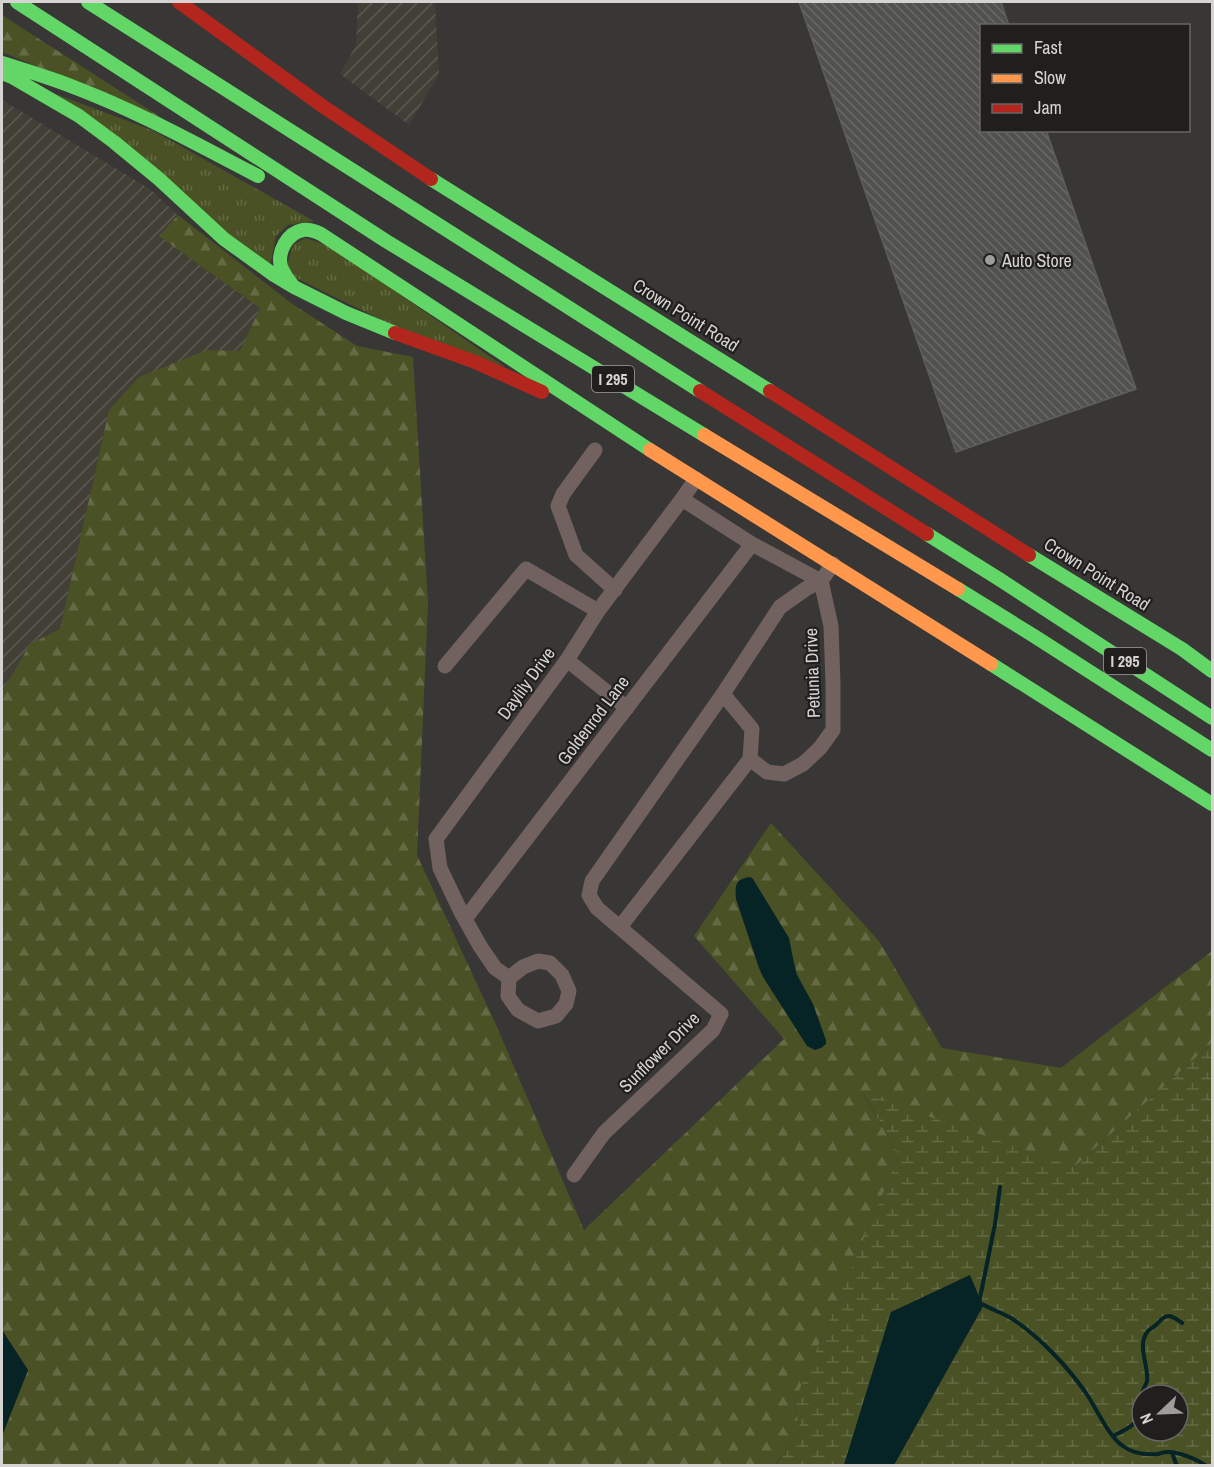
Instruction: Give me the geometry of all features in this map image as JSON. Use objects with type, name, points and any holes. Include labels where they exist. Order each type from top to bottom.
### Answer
[{"type":"main road","name":"I 295","points":[[17,2],[376,234],[1034,636],[1212,750]]},
{"type":"main road","name":"I 295","points":[[88,2],[1038,604],[1212,718]]},
{"type":"main road","name":"Crown Point Road","points":[[178,2],[321,105],[453,194],[784,399],[1071,582],[1182,649],[1212,671]]},
{"type":"main road","points":[[2,63],[51,78],[109,102],[188,139],[266,181]]},
{"type":"main road","points":[[2,73],[75,114],[114,142],[225,239],[294,287],[346,313],[475,362],[597,416]]},
{"type":"main road","points":[[285,191],[434,270]]},
{"type":"main road","points":[[294,287],[281,265],[280,258],[285,242],[295,232],[309,230],[328,237],[597,416],[1212,804]]},
{"type":"main road","points":[[1038,604],[1072,613],[1156,665]]},
{"type":"main road","name":"Crown Point Road","points":[[1182,649],[1212,660]]},
{"type":"street","points":[[595,450],[563,494],[558,506],[576,555],[615,590]]},
{"type":"street","name":"Daylily Drive","points":[[508,978],[495,968],[465,920],[440,868],[436,839],[567,660],[598,611],[696,479]]},
{"type":"street","points":[[682,499],[752,544],[821,581]]},
{"type":"street","name":"Goldenrod Lane","points":[[465,920],[752,544]]},
{"type":"street","name":"Sunflower Drive","points":[[574,1174],[604,1133],[713,1030],[721,1014],[597,908],[589,895],[592,881],[723,694],[780,607],[821,581],[833,564]]},
{"type":"street","points":[[445,666],[526,569],[598,611]]},
{"type":"street","name":"Petunia Drive","points":[[750,759],[768,772],[784,774],[803,764],[834,730],[831,626],[821,581]]},
{"type":"street","points":[[567,660],[627,708]]},
{"type":"street","points":[[620,927],[750,759],[752,729],[723,694]]},
{"type":"shaded area","points":[[358,2],[435,2],[439,74],[409,125],[340,74],[356,45]]},
{"type":"shaded area","points":[[2,100],[150,189],[178,215],[160,236],[260,308],[241,351],[207,350],[109,410],[60,629],[30,644],[2,692]]},
{"type":"green space","points":[[2,15],[165,120],[2,52]]},
{"type":"green space","points":[[40,88],[154,131],[314,221],[288,225],[276,236],[270,266]]},
{"type":"green space","points":[[178,215],[291,303],[357,346],[413,357],[428,603],[417,855],[497,1027],[584,1230],[784,1039],[694,936],[771,823],[879,941],[942,1048],[1061,1068],[1212,951],[1212,1043],[1074,1167],[864,1095],[899,1156],[794,1403],[801,1432],[775,1465],[2,1465],[2,1436],[28,1370],[2,1330],[2,692],[30,644],[60,629],[109,410],[139,377],[207,350],[240,351],[260,308],[159,236]]},
{"type":"green space","points":[[306,238],[331,247],[505,367],[404,331],[296,278],[287,265],[293,245]]},
{"type":"green space","points":[[1212,1043],[1212,1465],[894,1465],[983,1307],[891,1312],[844,1465],[775,1466],[801,1432],[794,1403],[899,1156],[864,1094],[1074,1167]]},
{"type":"water","points":[[750,877],[789,938],[797,975],[813,1004],[826,1040],[826,1044],[821,1048],[815,1050],[807,1046],[759,968],[736,899],[737,884],[741,879]]},
{"type":"water","points":[[970,1275],[983,1306],[894,1465],[844,1465],[891,1312]]},
{"type":"water","points":[[2,1330],[28,1370],[2,1436]]},
{"type":"building","name":"Auto Store","points":[[799,2],[1001,2],[1008,24],[980,24],[980,132],[1047,132],[1136,389],[956,452]]},
{"type":"waterway","points":[[979,1303],[1000,1187]]},
{"type":"waterway","points":[[978,1304],[1011,1318],[1052,1352],[1079,1383],[1108,1429],[1123,1446],[1131,1451],[1144,1454],[1176,1453],[1206,1466]]},
{"type":"waterway","points":[[1113,1436],[1132,1426],[1138,1418],[1141,1397],[1147,1381],[1143,1342],[1148,1331],[1168,1316],[1182,1323]]},
{"type":"waterway","points":[[1172,1453],[1177,1466]]},
{"type":"traffic: fast","points":[[17,2],[386,241],[704,435]]},
{"type":"traffic: fast","points":[[88,2],[700,391]]},
{"type":"traffic: fast","points":[[2,63],[99,97],[168,129],[258,176]]},
{"type":"traffic: fast","points":[[2,73],[79,116],[159,179],[224,239],[274,275],[346,313],[395,333]]},
{"type":"traffic: fast","points":[[431,179],[770,391]]},
{"type":"traffic: fast","points":[[294,287],[281,267],[280,255],[284,244],[292,235],[303,230],[319,233],[650,450]]},
{"type":"traffic: fast","points":[[927,534],[1212,718]]},
{"type":"traffic: fast","points":[[1029,555],[1182,649],[1212,671]]},
{"type":"traffic: fast","points":[[958,589],[1212,750]]},
{"type":"traffic: fast","points":[[991,664],[1212,804]]},
{"type":"traffic: slow","points":[[704,435],[958,589]]},
{"type":"traffic: slow","points":[[650,450],[991,664]]},
{"type":"traffic: jam","points":[[179,2],[321,105],[431,179]]},
{"type":"traffic: jam","points":[[395,333],[475,362],[542,392]]},
{"type":"traffic: jam","points":[[700,391],[927,534]]},
{"type":"traffic: jam","points":[[770,391],[1029,555]]},
{"type":"place","name":"Auto Store","points":[[990,260]]}]
